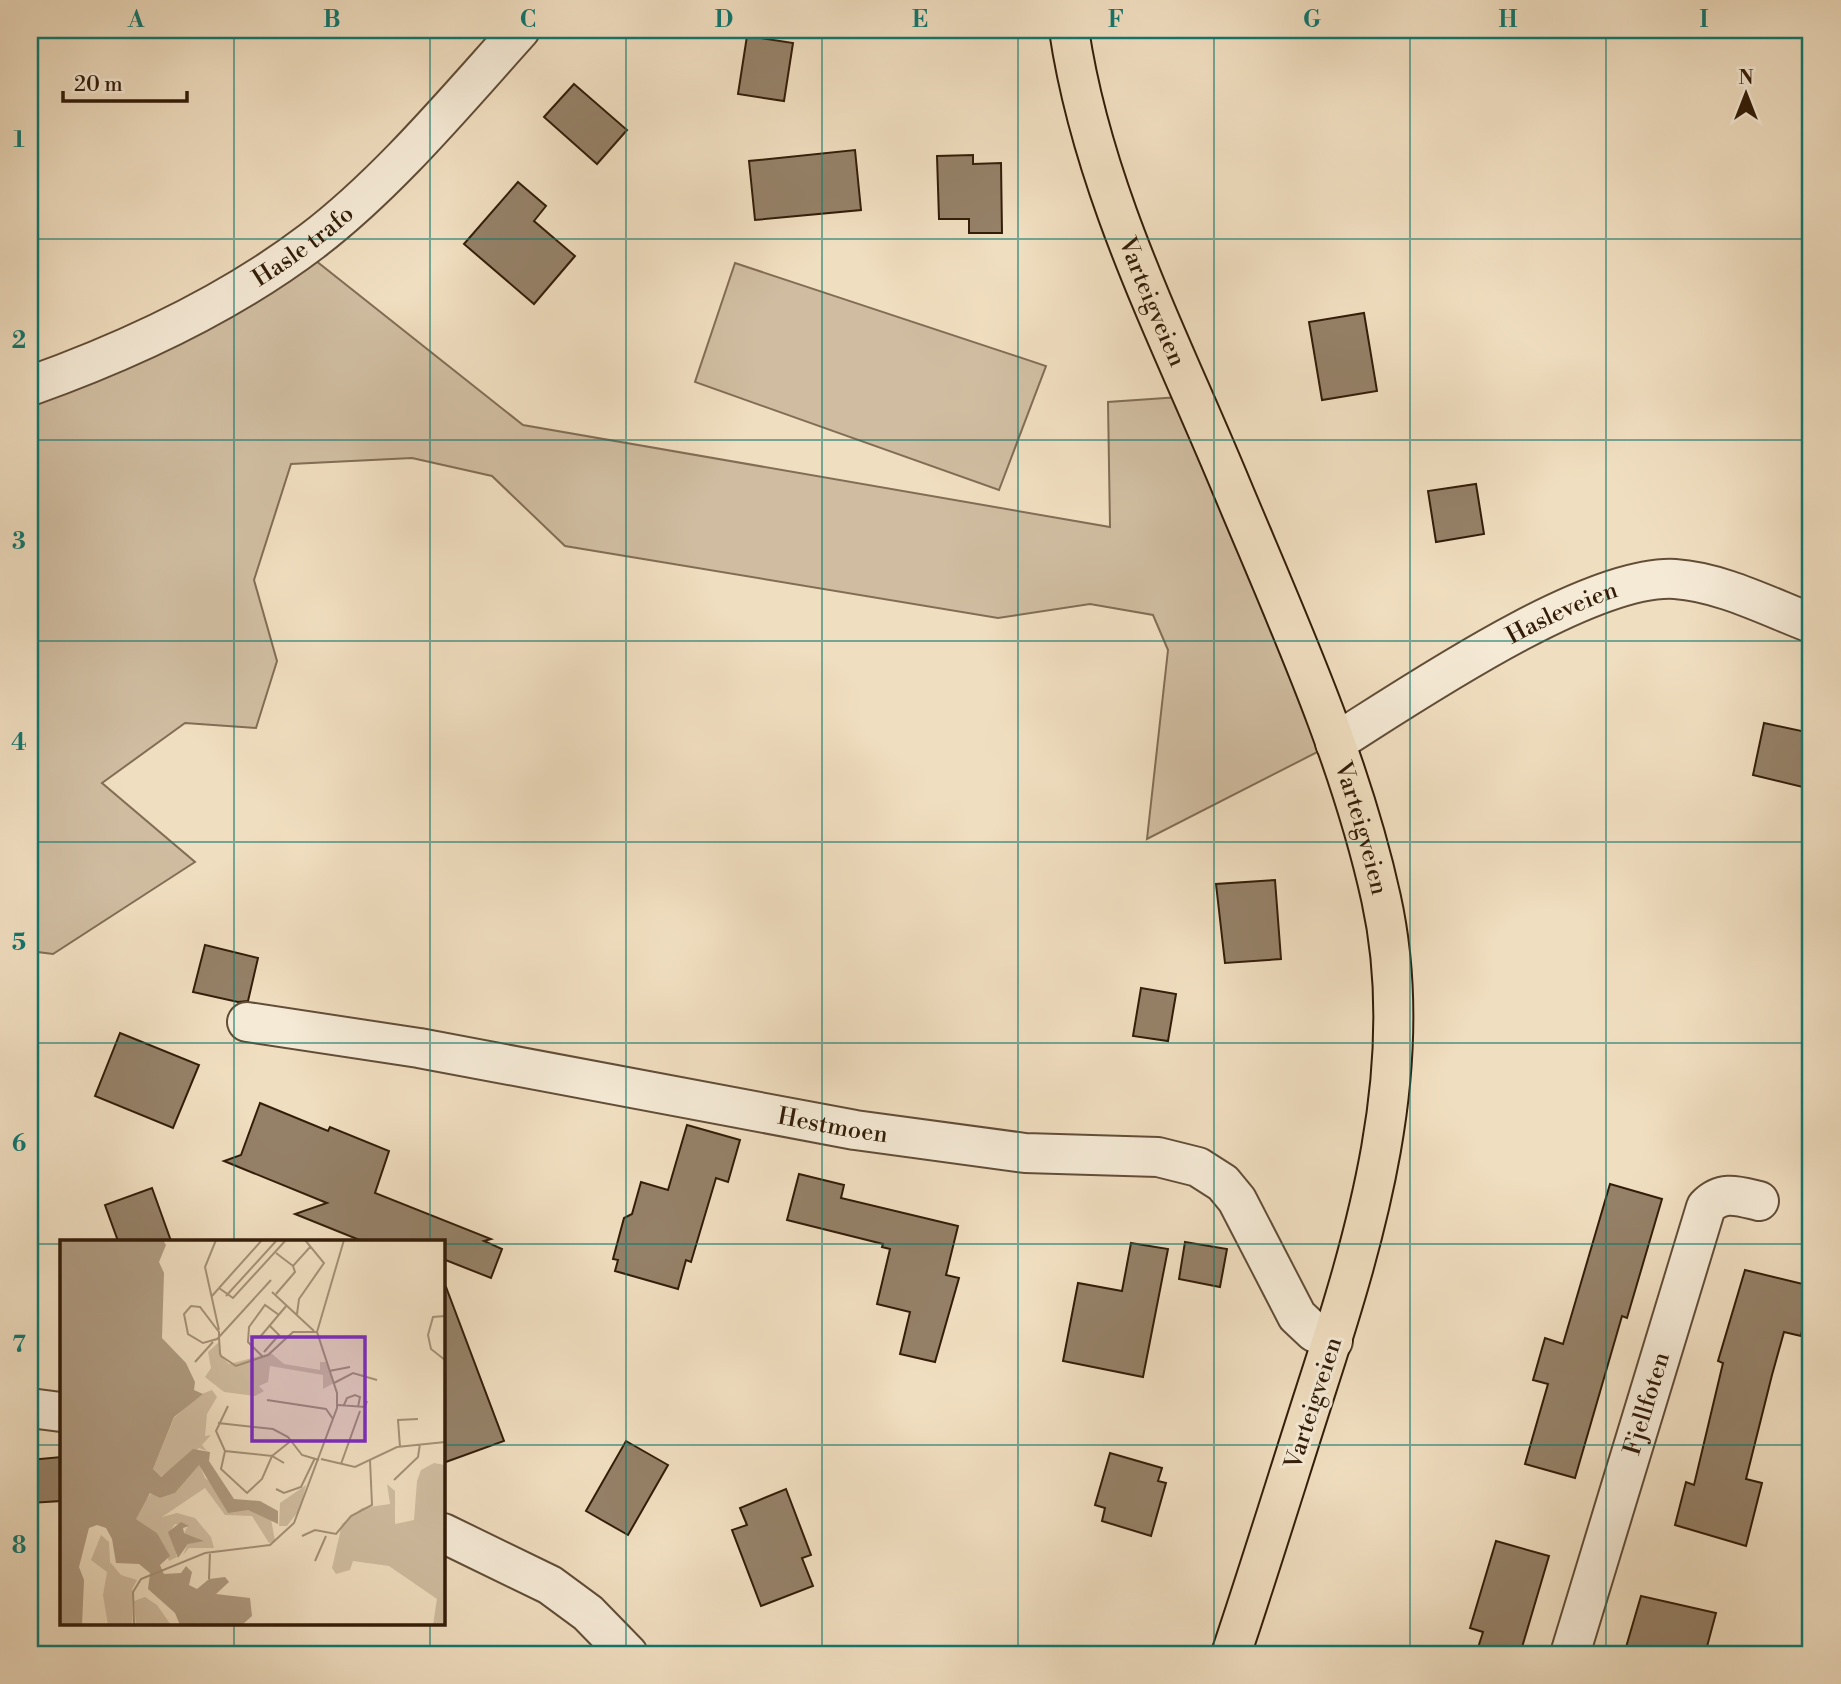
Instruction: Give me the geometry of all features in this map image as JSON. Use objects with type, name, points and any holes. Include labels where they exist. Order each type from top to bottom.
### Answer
[{"type":"main road","name":"Varteigveien","points":[[1069,30],[1089,132],[1114,207],[1255,542],[1352,791],[1381,900],[1394,1024],[1392,1071],[1366,1220],[1333,1341],[1231,1654]]},
{"type":"street","name":"Hasle trafo","points":[[30,386],[68,372],[185,319],[253,283],[313,240],[386,173],[520,30]]},
{"type":"street","name":"Hasleveien","points":[[1335,743],[1499,645],[1588,598],[1621,586],[1674,579],[1696,583],[1811,623]]},
{"type":"street","name":"Hestmoen","points":[[247,1022],[454,1054],[855,1130],[1025,1153],[1158,1157],[1198,1167],[1223,1182],[1237,1200],[1297,1316],[1314,1332],[1333,1341]]},
{"type":"street","name":"Fjellfoten","points":[[1570,1654],[1706,1207],[1714,1198],[1724,1195],[1759,1201]]},
{"type":"street","points":[[30,1408],[60,1412]]},
{"type":"street","points":[[444,1533],[550,1585],[588,1613],[628,1654]]},
{"type":"shaded area","points":[[301,249],[523,425],[1110,527],[1108,402],[1194,396],[1335,743],[1147,839],[1168,650],[1153,615],[1090,604],[998,618],[565,546],[492,476],[412,458],[291,464],[254,580],[277,661],[256,728],[185,723],[102,783],[195,862],[53,954],[30,951],[30,386]]},
{"type":"shaded area","points":[[735,263],[1046,366],[999,490],[695,382]]},
{"type":"building","points":[[747,36],[793,43],[784,101],[738,94]]},
{"type":"building","points":[[574,84],[627,130],[597,164],[544,117]]},
{"type":"building","points":[[855,150],[861,210],[755,220],[749,161]]},
{"type":"building","points":[[973,155],[973,164],[1001,163],[1002,233],[969,233],[969,219],[939,219],[937,156]]},
{"type":"building","points":[[518,182],[546,206],[534,221],[575,256],[534,304],[464,244]]},
{"type":"building","points":[[1364,313],[1377,391],[1322,400],[1309,322]]},
{"type":"building","points":[[1476,484],[1484,534],[1436,542],[1428,491]]},
{"type":"building","points":[[1764,723],[1811,733],[1811,789],[1753,775]]},
{"type":"building","points":[[1275,880],[1281,959],[1225,963],[1216,884]]},
{"type":"building","points":[[205,945],[258,958],[248,1001],[238,1002],[193,992]]},
{"type":"building","points":[[1141,988],[1176,994],[1168,1041],[1133,1036]]},
{"type":"building","points":[[120,1033],[199,1065],[173,1128],[95,1096]]},
{"type":"building","points":[[260,1103],[328,1131],[330,1127],[389,1151],[375,1193],[491,1239],[484,1241],[502,1249],[491,1278],[444,1259],[444,1240],[360,1240],[295,1214],[327,1203],[224,1161],[241,1155]]},
{"type":"building","points":[[687,1125],[740,1140],[728,1182],[716,1178],[691,1262],[686,1260],[678,1289],[615,1271],[618,1260],[613,1259],[624,1218],[632,1214],[641,1182],[668,1190]]},
{"type":"building","points":[[799,1174],[844,1185],[841,1198],[958,1226],[946,1275],[959,1278],[935,1362],[900,1354],[910,1312],[877,1304],[890,1249],[882,1247],[883,1244],[787,1220]]},
{"type":"building","points":[[1610,1184],[1662,1199],[1627,1318],[1622,1316],[1575,1478],[1525,1464],[1548,1384],[1533,1380],[1545,1338],[1563,1344]]},
{"type":"building","points":[[152,1188],[171,1240],[118,1240],[105,1205]]},
{"type":"building","points":[[1185,1242],[1227,1249],[1220,1287],[1179,1279]]},
{"type":"building","points":[[1131,1243],[1168,1249],[1143,1377],[1063,1361],[1078,1283],[1122,1291]]},
{"type":"building","points":[[1745,1270],[1811,1286],[1801,1336],[1784,1332],[1746,1479],[1762,1483],[1746,1546],[1675,1525],[1686,1482],[1694,1485],[1723,1363],[1718,1361]]},
{"type":"building","points":[[444,1287],[446,1287],[504,1441],[444,1463]]},
{"type":"building","points":[[626,1441],[668,1465],[628,1535],[586,1511]]},
{"type":"building","points":[[1110,1453],[1162,1468],[1158,1481],[1166,1483],[1151,1536],[1102,1521],[1105,1508],[1095,1505]]},
{"type":"building","points":[[60,1457],[60,1501],[30,1503],[30,1460]]},
{"type":"building","points":[[786,1489],[811,1555],[802,1558],[813,1586],[761,1606],[732,1530],[747,1525],[740,1508]]},
{"type":"building","points":[[1496,1541],[1549,1556],[1520,1654],[1476,1654],[1483,1632],[1470,1628]]},
{"type":"building","points":[[1641,1596],[1716,1613],[1705,1654],[1624,1654]]}]
